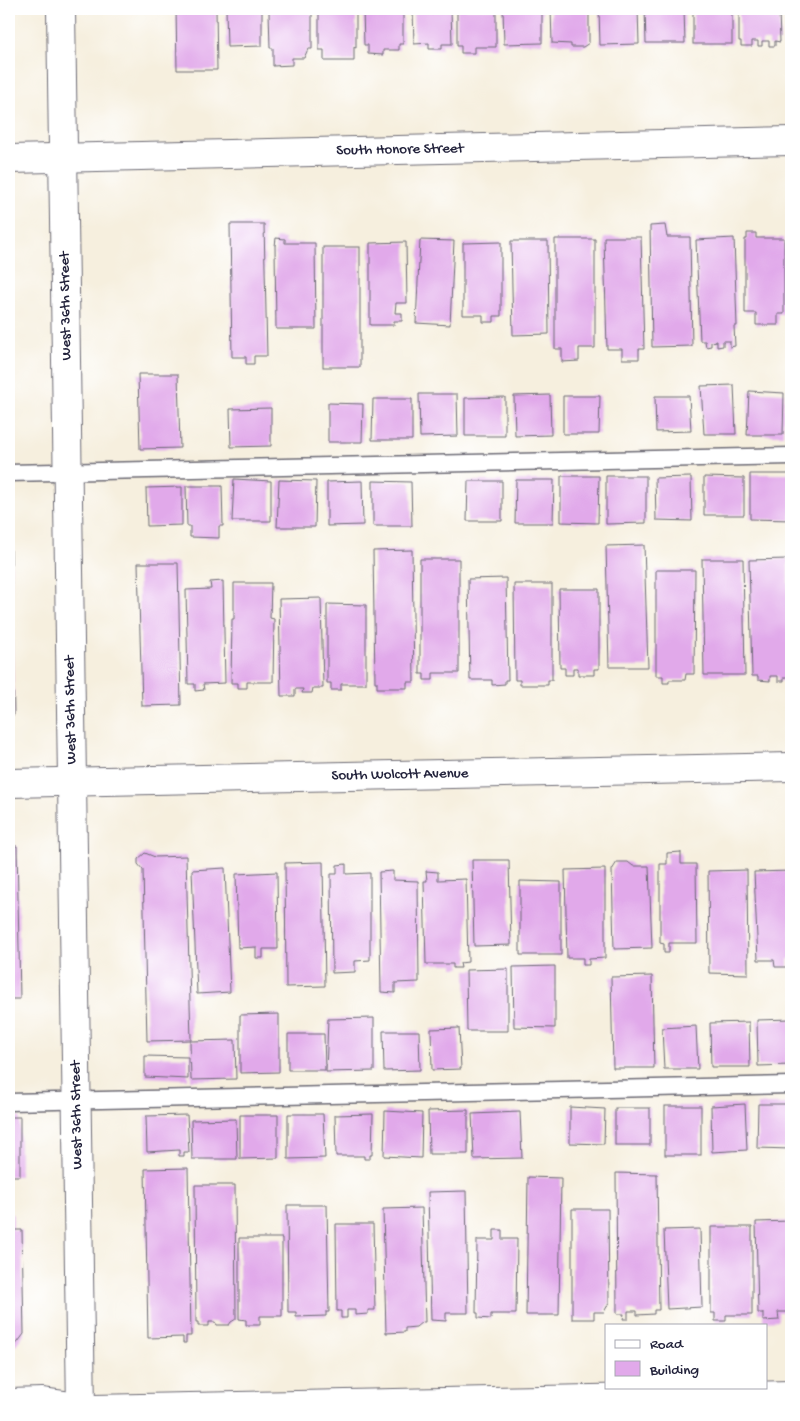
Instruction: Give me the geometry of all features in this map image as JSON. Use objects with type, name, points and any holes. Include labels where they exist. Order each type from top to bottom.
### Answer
[{"type":"street","name":"West 36th Street","points":[[61,9],[81,1410]]},
{"type":"street","name":"South Honore Street","points":[[9,160],[791,142]]},
{"type":"street","name":"South Wolcott Avenue","points":[[9,783],[791,767]]},
{"type":"street","points":[[9,1403],[44,1402],[81,1410],[791,1395]]},
{"type":"lane","points":[[9,473],[791,456]]},
{"type":"lane","points":[[9,1102],[791,1085]]},
{"type":"building","points":[[176,9],[216,9],[217,70],[177,70]]},
{"type":"building","points":[[226,9],[262,9],[262,46],[227,47]]},
{"type":"building","points":[[276,9],[312,9],[312,49],[308,49],[304,58],[292,58],[292,65],[273,66],[273,48],[270,48],[269,12]]},
{"type":"building","points":[[319,9],[356,9],[354,61],[324,61],[324,50],[319,50]]},
{"type":"building","points":[[363,9],[403,9],[403,44],[399,44],[399,50],[383,50],[383,55],[368,54],[368,45],[364,45]]},
{"type":"building","points":[[413,9],[451,9],[452,44],[442,44],[442,49],[429,49],[429,43],[414,44]]},
{"type":"building","points":[[457,9],[496,9],[496,47],[474,47],[474,53],[461,53],[461,46],[457,46]]},
{"type":"building","points":[[503,9],[542,9],[542,43],[504,44]]},
{"type":"building","points":[[551,9],[589,9],[589,43],[583,47],[571,47],[571,44],[552,43]]},
{"type":"building","points":[[599,9],[638,9],[639,44],[600,45]]},
{"type":"building","points":[[645,9],[684,9],[685,43],[646,43]]},
{"type":"building","points":[[693,9],[732,9],[732,44],[693,44]]},
{"type":"building","points":[[739,9],[779,9],[780,42],[775,41],[775,46],[769,46],[769,41],[762,41],[762,46],[758,46],[758,41],[752,41],[752,46],[741,46],[741,41],[739,41]]},
{"type":"building","points":[[786,9],[791,9],[791,44],[789,44],[789,38],[786,38]]},
{"type":"building","points":[[230,224],[264,224],[267,356],[254,356],[254,364],[246,364],[246,357],[232,357]]},
{"type":"building","points":[[665,225],[667,237],[690,237],[692,346],[652,347],[650,226]]},
{"type":"building","points":[[747,233],[756,233],[756,238],[784,238],[784,314],[778,314],[778,325],[756,325],[756,313],[745,313],[745,239],[747,239]]},
{"type":"building","points":[[604,237],[641,237],[644,349],[639,349],[639,359],[622,359],[622,349],[607,349]]},
{"type":"building","points":[[276,238],[285,239],[285,243],[315,243],[316,329],[276,329]]},
{"type":"building","points":[[734,238],[737,326],[734,326],[735,346],[730,347],[730,341],[723,341],[723,346],[717,347],[717,341],[711,342],[711,346],[706,347],[705,341],[700,341],[696,240]]},
{"type":"building","points":[[555,239],[595,239],[595,348],[579,348],[579,361],[562,362],[562,349],[555,349]]},
{"type":"building","points":[[420,240],[454,241],[450,325],[416,323]]},
{"type":"building","points":[[511,241],[548,241],[549,334],[513,335]]},
{"type":"building","points":[[406,242],[407,303],[396,303],[395,313],[402,313],[402,321],[394,321],[394,325],[370,325],[370,243]]},
{"type":"building","points":[[501,242],[501,316],[494,316],[494,322],[483,322],[483,315],[463,315],[463,243]]},
{"type":"building","points":[[323,247],[360,247],[360,367],[323,367]]},
{"type":"building","points":[[138,374],[178,374],[180,448],[140,449]]},
{"type":"building","points":[[734,385],[736,434],[704,434],[701,386]]},
{"type":"building","points":[[749,391],[784,393],[783,435],[747,435]]},
{"type":"building","points":[[419,394],[457,394],[458,436],[420,437]]},
{"type":"building","points":[[550,395],[551,435],[515,436],[514,396]]},
{"type":"building","points":[[563,396],[600,396],[599,434],[563,434]]},
{"type":"building","points":[[655,396],[689,396],[691,431],[656,432]]},
{"type":"building","points":[[505,397],[505,436],[465,436],[465,398]]},
{"type":"building","points":[[373,399],[412,399],[412,440],[372,440]]},
{"type":"building","points":[[328,403],[363,404],[362,442],[328,442]]},
{"type":"building","points":[[271,408],[271,446],[231,447],[230,409]]},
{"type":"building","points":[[750,474],[791,474],[791,520],[750,519]]},
{"type":"building","points":[[561,476],[599,476],[598,523],[561,522]]},
{"type":"building","points":[[606,476],[646,476],[646,523],[606,524]]},
{"type":"building","points":[[691,477],[692,521],[656,520],[655,478]]},
{"type":"building","points":[[704,477],[744,478],[744,515],[704,515]]},
{"type":"building","points":[[234,479],[271,481],[271,521],[232,521]]},
{"type":"building","points":[[279,480],[316,481],[315,527],[277,527]]},
{"type":"building","points":[[516,480],[554,480],[553,523],[515,523]]},
{"type":"building","points":[[362,481],[363,525],[327,526],[327,482]]},
{"type":"building","points":[[373,481],[411,482],[412,526],[373,526]]},
{"type":"building","points":[[468,481],[502,481],[502,521],[467,521]]},
{"type":"building","points":[[186,486],[222,486],[223,526],[219,526],[219,538],[190,537],[190,526],[187,526]]},
{"type":"building","points":[[182,487],[182,525],[147,526],[146,488]]},
{"type":"building","points":[[9,489],[13,489],[12,525],[9,525]]},
{"type":"building","points":[[644,545],[648,667],[609,667],[606,546]]},
{"type":"building","points":[[9,550],[11,550],[14,715],[9,715]]},
{"type":"building","points":[[412,550],[414,682],[407,682],[407,688],[377,688],[377,682],[375,682],[373,551]]},
{"type":"building","points":[[420,559],[459,559],[459,673],[433,673],[433,680],[424,680],[424,674],[420,674]]},
{"type":"building","points":[[702,559],[743,559],[745,675],[704,675]]},
{"type":"building","points":[[788,559],[788,677],[784,677],[784,681],[778,681],[778,676],[770,676],[770,681],[758,680],[758,676],[752,676],[749,560]]},
{"type":"building","points":[[138,563],[178,563],[181,705],[142,706]]},
{"type":"building","points":[[656,570],[695,570],[694,674],[686,674],[685,680],[669,680],[669,683],[663,683],[663,676],[656,676]]},
{"type":"building","points":[[506,578],[508,680],[505,680],[505,684],[492,685],[492,680],[470,680],[468,579]]},
{"type":"building","points":[[223,581],[225,683],[203,684],[204,690],[195,691],[195,684],[188,684],[186,590],[211,589],[210,582]]},
{"type":"building","points":[[234,583],[271,583],[270,618],[274,619],[273,682],[247,682],[247,688],[238,688],[238,683],[231,683]]},
{"type":"building","points":[[514,584],[552,584],[552,680],[548,680],[548,685],[520,685],[520,680],[515,680]]},
{"type":"building","points":[[559,589],[599,589],[599,669],[594,669],[594,675],[578,675],[578,668],[573,668],[573,675],[565,675],[565,668],[560,668]]},
{"type":"building","points":[[321,598],[323,688],[313,688],[312,693],[302,693],[303,689],[295,689],[295,696],[281,696],[279,599]]},
{"type":"building","points":[[327,604],[366,605],[366,684],[341,684],[341,690],[331,690],[331,683],[327,683]]},
{"type":"building","points":[[9,846],[17,846],[20,999],[9,999]]},
{"type":"building","points":[[681,852],[681,864],[696,864],[697,943],[669,943],[669,953],[664,953],[664,944],[660,943],[660,864],[667,864],[667,853]]},
{"type":"building","points":[[145,853],[155,857],[186,856],[191,1040],[147,1041],[143,870],[138,864],[138,859]]},
{"type":"building","points":[[472,860],[509,860],[511,945],[474,946]]},
{"type":"building","points":[[323,862],[325,986],[286,987],[285,863]]},
{"type":"building","points":[[617,862],[628,862],[633,866],[649,866],[652,948],[614,949],[612,870]]},
{"type":"building","points":[[346,864],[346,874],[370,873],[370,960],[355,961],[355,972],[332,973],[331,874],[337,874],[337,865]]},
{"type":"building","points":[[225,868],[230,992],[197,994],[192,870]]},
{"type":"building","points":[[605,869],[605,958],[589,959],[589,965],[583,965],[583,958],[567,958],[565,870]]},
{"type":"building","points":[[747,870],[748,974],[709,973],[708,871]]},
{"type":"building","points":[[393,871],[393,880],[418,881],[419,982],[395,983],[395,993],[381,992],[379,872]]},
{"type":"building","points":[[426,871],[438,872],[438,880],[466,879],[468,962],[460,963],[461,968],[453,968],[453,964],[426,964],[424,881],[427,881]]},
{"type":"building","points":[[791,871],[791,959],[788,959],[788,967],[775,967],[774,960],[758,960],[754,872]]},
{"type":"building","points":[[277,872],[278,949],[263,949],[263,958],[256,958],[256,947],[238,948],[236,874]]},
{"type":"building","points":[[520,881],[561,882],[561,955],[520,955]]},
{"type":"building","points":[[555,966],[555,1028],[514,1027],[513,967]]},
{"type":"building","points":[[508,969],[508,1031],[467,1031],[466,970]]},
{"type":"building","points":[[652,976],[654,1068],[613,1068],[611,977]]},
{"type":"building","points":[[279,1014],[279,1072],[240,1073],[240,1015]]},
{"type":"building","points":[[374,1018],[374,1071],[326,1072],[328,1019]]},
{"type":"building","points":[[791,1019],[791,1065],[758,1066],[757,1020]]},
{"type":"building","points":[[749,1022],[750,1067],[711,1067],[710,1023]]},
{"type":"building","points":[[696,1026],[698,1069],[664,1069],[662,1028]]},
{"type":"building","points":[[459,1028],[461,1069],[432,1070],[431,1029]]},
{"type":"building","points":[[383,1031],[419,1031],[420,1070],[384,1071]]},
{"type":"building","points":[[288,1034],[324,1034],[325,1070],[288,1070]]},
{"type":"building","points":[[235,1040],[236,1079],[191,1080],[190,1041]]},
{"type":"building","points":[[145,1056],[188,1057],[188,1079],[145,1077]]},
{"type":"building","points":[[745,1104],[747,1150],[712,1152],[711,1106]]},
{"type":"building","points":[[758,1104],[791,1104],[791,1149],[757,1148]]},
{"type":"building","points":[[665,1106],[701,1106],[701,1155],[665,1155]]},
{"type":"building","points":[[570,1107],[605,1109],[604,1144],[570,1143]]},
{"type":"building","points":[[615,1108],[650,1108],[650,1145],[615,1145]]},
{"type":"building","points":[[468,1110],[468,1154],[429,1154],[428,1111]]},
{"type":"building","points":[[385,1111],[422,1113],[421,1158],[384,1156]]},
{"type":"building","points":[[520,1112],[522,1158],[474,1159],[472,1114]]},
{"type":"building","points":[[288,1114],[323,1114],[325,1158],[288,1159]]},
{"type":"building","points":[[373,1114],[372,1155],[370,1155],[370,1159],[364,1159],[364,1156],[336,1156],[335,1115]]},
{"type":"building","points":[[187,1115],[189,1152],[184,1152],[184,1156],[179,1156],[179,1150],[147,1152],[146,1116]]},
{"type":"building","points":[[240,1115],[278,1115],[278,1158],[240,1159]]},
{"type":"building","points":[[9,1117],[20,1117],[20,1176],[9,1176]]},
{"type":"building","points":[[236,1119],[237,1159],[192,1159],[191,1120]]},
{"type":"building","points":[[188,1168],[191,1336],[186,1336],[186,1343],[183,1343],[183,1337],[148,1338],[145,1169]]},
{"type":"building","points":[[616,1173],[657,1174],[659,1310],[654,1310],[654,1314],[637,1315],[637,1311],[628,1311],[628,1319],[623,1319],[624,1314],[617,1314]]},
{"type":"building","points":[[528,1177],[561,1178],[559,1315],[526,1315]]},
{"type":"building","points":[[195,1185],[235,1185],[236,1319],[229,1325],[217,1325],[215,1322],[209,1322],[209,1326],[198,1326],[198,1322],[196,1322]]},
{"type":"building","points":[[466,1191],[468,1313],[446,1313],[446,1321],[431,1320],[428,1192]]},
{"type":"building","points":[[287,1205],[327,1205],[329,1312],[326,1312],[326,1316],[296,1317],[296,1312],[288,1312]]},
{"type":"building","points":[[422,1208],[425,1322],[416,1327],[405,1328],[405,1332],[386,1333],[383,1209]]},
{"type":"building","points":[[572,1209],[608,1209],[609,1303],[604,1312],[594,1312],[594,1319],[572,1319]]},
{"type":"building","points":[[9,1214],[13,1214],[13,1230],[22,1230],[24,1334],[15,1346],[9,1346]]},
{"type":"building","points":[[791,1221],[791,1312],[778,1312],[779,1320],[763,1321],[763,1313],[758,1313],[756,1222]]},
{"type":"building","points":[[336,1224],[373,1224],[375,1310],[368,1310],[368,1314],[355,1315],[355,1310],[347,1310],[347,1318],[341,1318],[341,1311],[337,1311]]},
{"type":"building","points":[[711,1227],[752,1227],[752,1315],[726,1315],[726,1321],[715,1321],[715,1313],[711,1313]]},
{"type":"building","points":[[700,1229],[702,1307],[667,1309],[664,1230]]},
{"type":"building","points":[[494,1230],[502,1230],[502,1239],[517,1239],[516,1314],[491,1314],[491,1319],[478,1318],[478,1313],[476,1313],[477,1240],[494,1240]]},
{"type":"building","points":[[239,1238],[282,1238],[282,1316],[260,1316],[260,1325],[246,1325],[246,1320],[239,1319]]}]
